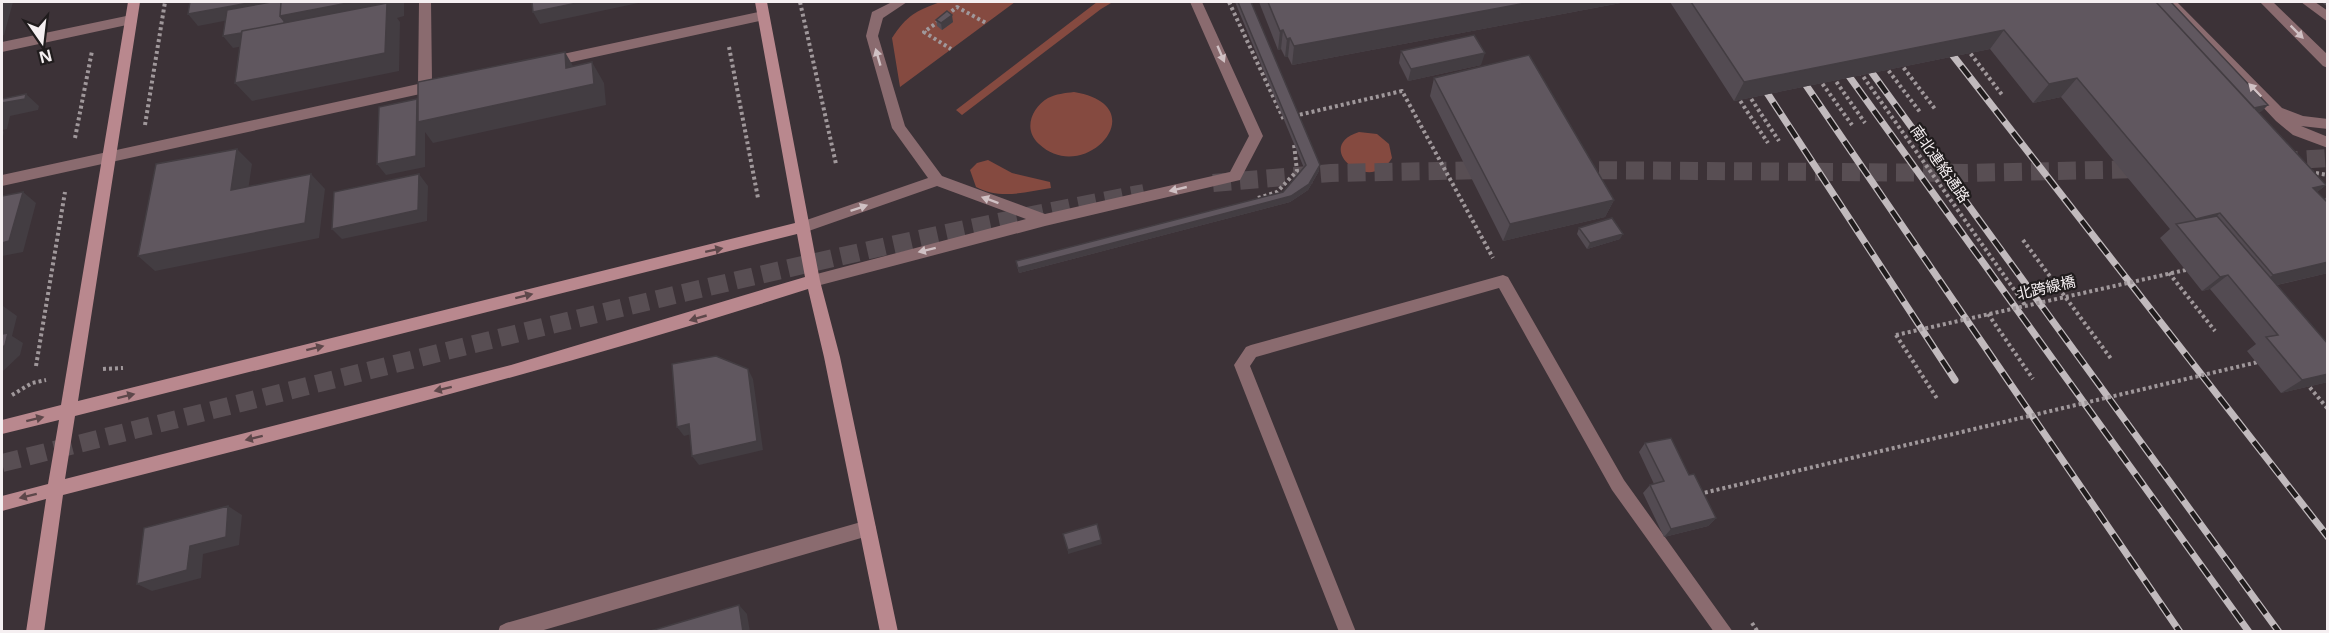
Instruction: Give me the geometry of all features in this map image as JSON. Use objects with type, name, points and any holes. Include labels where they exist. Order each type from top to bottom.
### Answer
[{"type":"street","points":[[35,632],[134,2]]},
{"type":"street","points":[[424,2],[425,88]]},
{"type":"street","points":[[760,2],[813,281],[889,632]]},
{"type":"street","points":[[901,2],[877,15],[872,36],[899,128],[937,180],[1045,220]]},
{"type":"street","points":[[2,503],[500,375],[742,305],[813,281],[1045,220],[1235,177],[1256,136],[1196,2]]},
{"type":"street","points":[[2170,2],[2285,123],[2298,131],[2328,142]]},
{"type":"street","points":[[2265,2],[2328,63]]},
{"type":"street","points":[[2307,2],[2328,18]]},
{"type":"street","points":[[540,64],[763,16]]},
{"type":"street","points":[[2,46],[131,20]]},
{"type":"street","points":[[2,181],[448,83]]},
{"type":"street","points":[[2277,112],[2302,121],[2328,124]]},
{"type":"street","points":[[2,427],[803,227],[937,180]]},
{"type":"street","points":[[1348,632],[1242,365],[1251,352],[1503,281],[1618,485],[1725,632]]},
{"type":"street","points":[[506,632],[868,528]]},
{"type":"path","points":[[143,151],[165,2]]},
{"type":"path","points":[[800,2],[836,164]]},
{"type":"path","points":[[951,50],[924,32],[957,7],[986,23]]},
{"type":"path","points":[[724,24],[758,198]]},
{"type":"path","points":[[1961,42],[2003,96]]},
{"type":"path","points":[[1895,55],[1935,109]]},
{"type":"path","points":[[1880,58],[1920,112]]},
{"type":"path","name":"南北連絡通路","points":[[1855,66],[2025,305]]},
{"type":"path","points":[[1827,69],[1865,123]]},
{"type":"path","points":[[1814,71],[1852,125]]},
{"type":"path","points":[[1741,85],[1779,141]]},
{"type":"path","points":[[1731,86],[1768,143]]},
{"type":"path","points":[[1284,119],[1402,91],[1488,248],[1503,281]]},
{"type":"path","points":[[2307,172],[2328,175]]},
{"type":"path","points":[[2023,240],[2112,360]]},
{"type":"path","name":"北跨線橋","points":[[1938,400],[1896,335],[2191,268]]},
{"type":"path","points":[[2169,273],[2215,331]]},
{"type":"path","points":[[1988,314],[2033,379]]},
{"type":"path","points":[[1698,494],[2259,362]]},
{"type":"path","points":[[2305,382],[2328,409]]},
{"type":"shaded area","points":[[940,2],[1015,2],[900,87],[892,38],[902,24],[913,15]]},
{"type":"shaded area","points":[[1097,2],[1121,2],[1111,3],[1101,9],[962,115],[956,110]]},
{"type":"shaded area","points":[[1074,92],[1098,100],[1110,112],[1112,126],[1105,139],[1092,150],[1075,156],[1057,155],[1039,144],[1034,138],[1030,126],[1031,120],[1037,107],[1048,98]]},
{"type":"shaded area","points":[[1359,132],[1377,134],[1389,144],[1392,158],[1382,168],[1371,172],[1359,170],[1349,165],[1343,157],[1341,148],[1346,139]]},
{"type":"shaded area","points":[[988,160],[1012,173],[1050,182],[1051,188],[1003,194],[976,187],[970,170],[977,163]]},
{"type":"building","points":[[190,2],[254,2],[188,14]]},
{"type":"building","points":[[281,2],[280,16],[284,23],[223,36],[227,10]]},
{"type":"building","points":[[281,2],[353,2],[280,16]]},
{"type":"building","points":[[532,2],[582,2],[533,12]]},
{"type":"building","points":[[1238,2],[1251,2],[1320,165],[1309,184],[1291,196],[1018,268],[1016,261],[1283,192],[1306,165]]},
{"type":"building","points":[[1268,2],[1532,2],[1294,46],[1290,38],[1287,39],[1283,30],[1280,31]]},
{"type":"building","points":[[1691,2],[2156,2],[2326,185],[2313,188],[2328,203],[2328,262],[2273,275],[2220,213],[2196,219],[2077,78],[2049,84],[2004,30],[1744,82]]},
{"type":"building","points":[[2156,2],[2171,2],[2268,105],[2254,108]]},
{"type":"building","points":[[387,3],[385,53],[235,83],[242,31]]},
{"type":"building","points":[[947,11],[952,15],[941,23],[936,20]]},
{"type":"building","points":[[1474,35],[1485,53],[1411,69],[1401,51]]},
{"type":"building","points":[[565,52],[566,68],[592,62],[594,84],[418,122],[418,82]]},
{"type":"building","points":[[1529,55],[1614,200],[1510,224],[1434,78]]},
{"type":"building","points":[[26,94],[25,99],[2,103],[2,99]]},
{"type":"building","points":[[417,99],[416,156],[377,164],[379,107]]},
{"type":"building","points":[[237,149],[231,190],[311,174],[305,223],[138,256],[156,164]]},
{"type":"building","points":[[419,174],[418,210],[332,229],[334,192]]},
{"type":"building","points":[[23,192],[9,241],[2,243],[2,196]]},
{"type":"building","points":[[2217,216],[2328,344],[2328,374],[2302,380],[2266,337],[2278,335],[2228,275],[2220,277],[2176,224]]},
{"type":"building","points":[[1612,218],[1623,234],[1590,243],[1579,228]]},
{"type":"building","points":[[8,333],[5,345],[2,348],[2,334]]},
{"type":"building","points":[[716,356],[748,369],[757,441],[692,456],[689,424],[677,427],[672,364]]},
{"type":"building","points":[[1671,438],[1689,475],[1694,474],[1716,518],[1671,529],[1650,485],[1664,481],[1645,443]]},
{"type":"building","points":[[228,506],[226,537],[190,546],[187,570],[137,584],[144,528]]},
{"type":"building","points":[[1097,524],[1101,540],[1068,550],[1063,534]]},
{"type":"building","points":[[739,605],[743,632],[647,632]]},
{"type":"tunnel","points":[[2280,161],[2328,158]]},
{"type":"tunnel","points":[[1572,170],[1967,173],[2145,169]]},
{"type":"tunnel","points":[[1213,183],[1331,173],[1491,170]]},
{"type":"tunnel","points":[[2,463],[714,286],[1000,222],[1144,193]]},
{"type":"railway","points":[[1944,44],[2328,537]]},
{"type":"railway","points":[[1862,59],[2279,632]]},
{"type":"railway","points":[[1841,65],[2249,632]]},
{"type":"railway","points":[[1797,72],[2180,632]]},
{"type":"railway","points":[[1758,79],[1955,380]]}]
